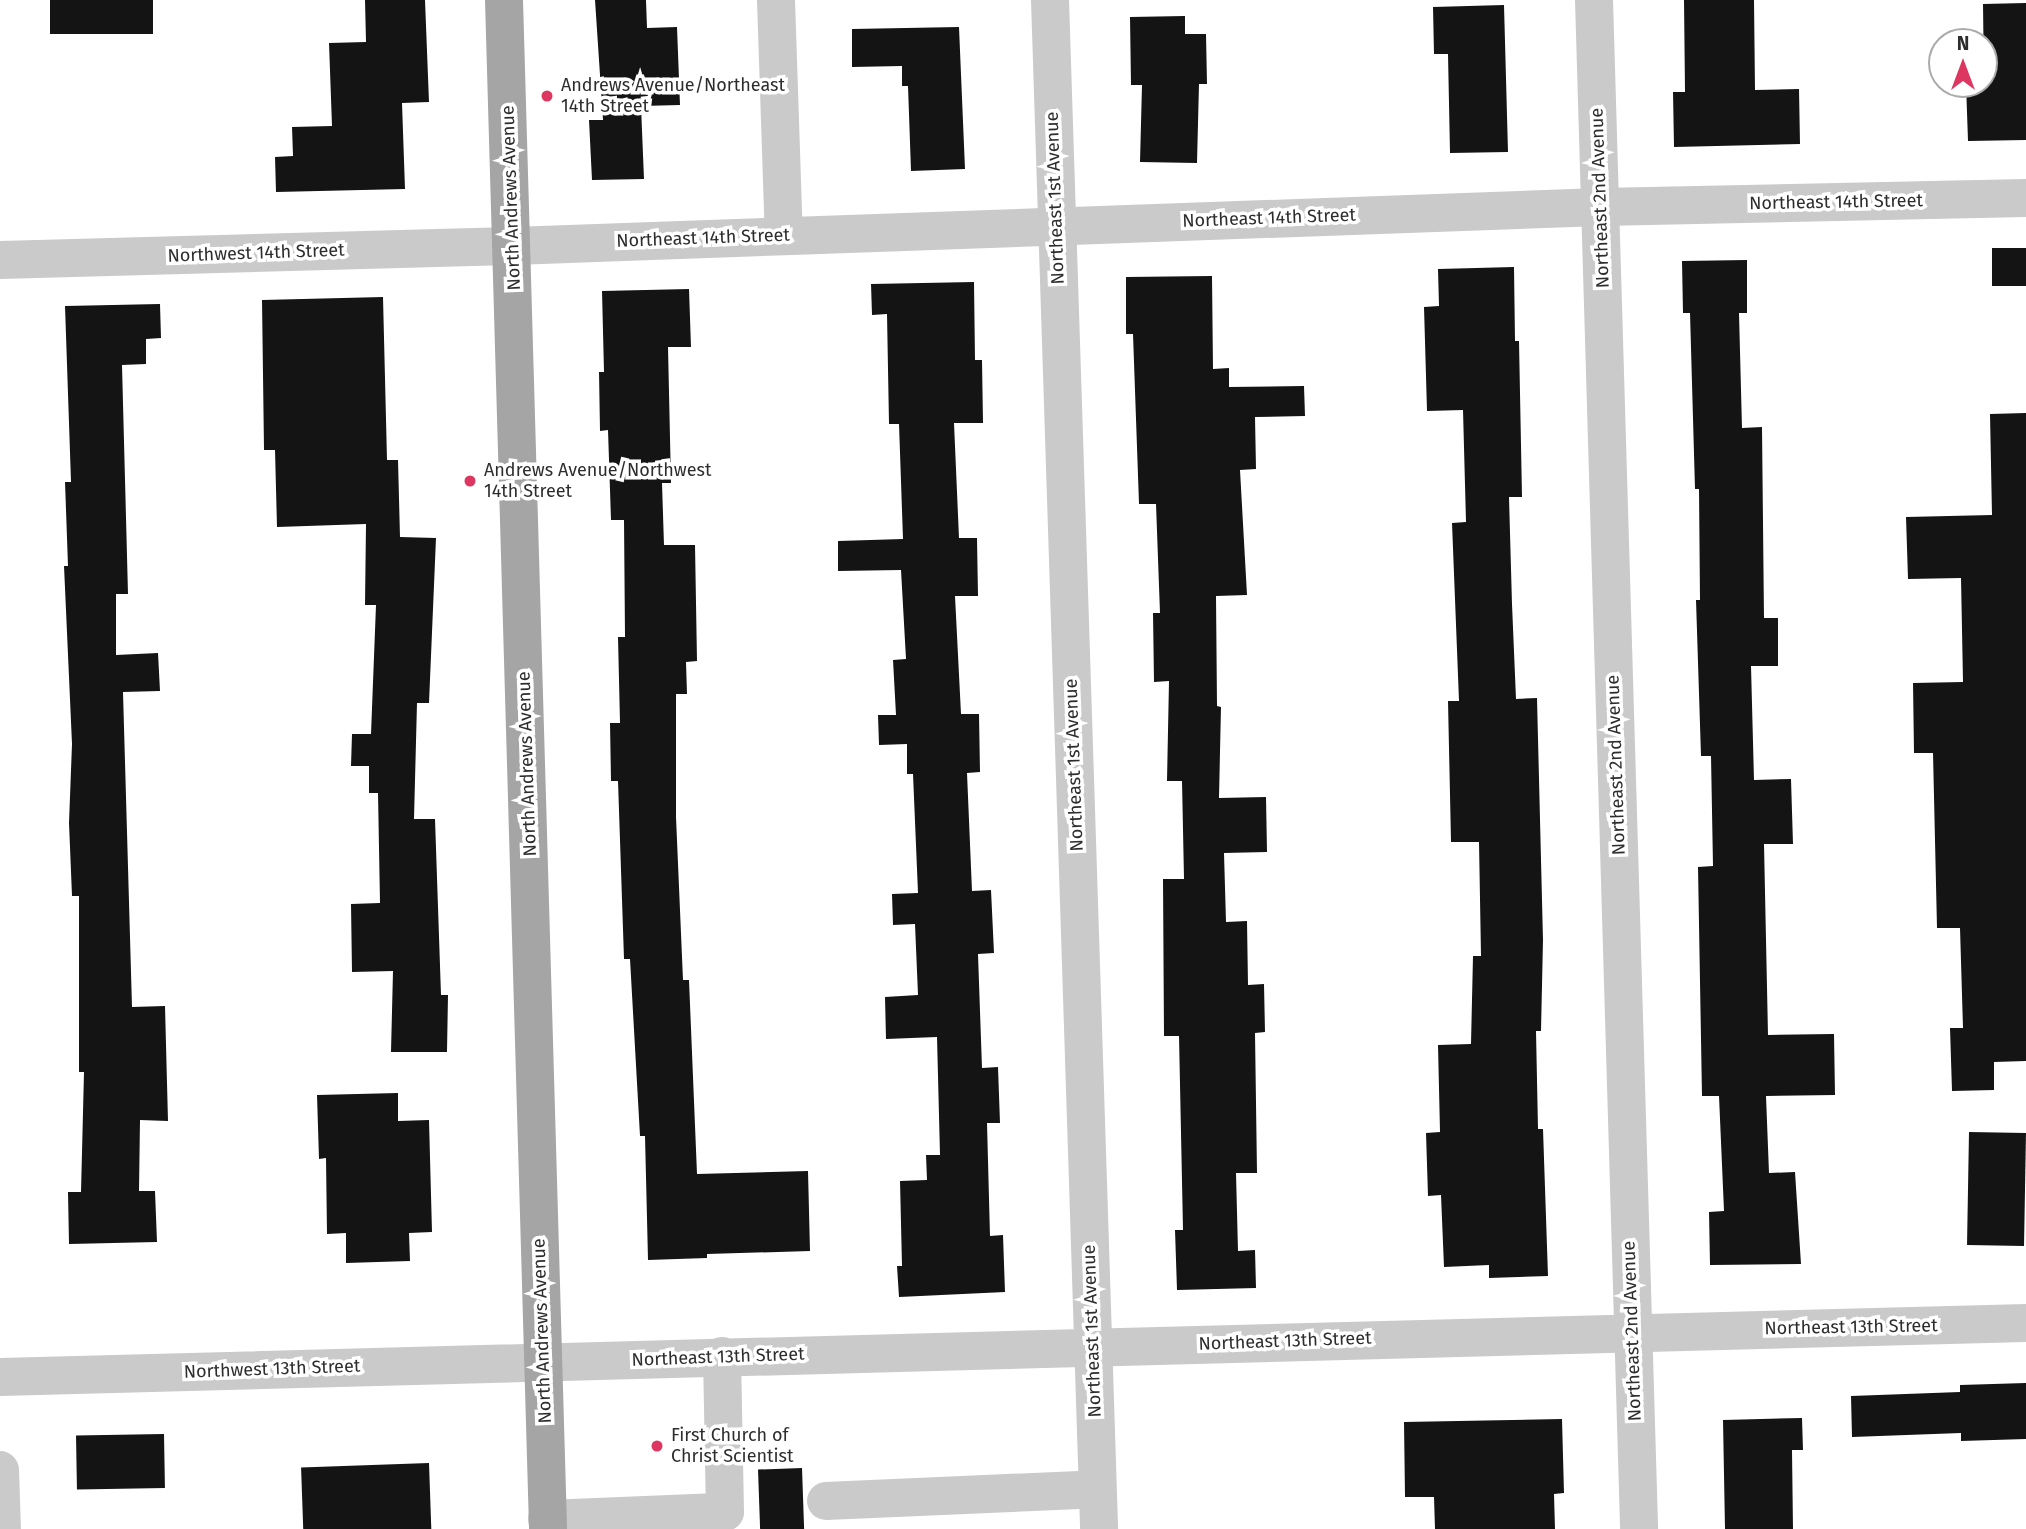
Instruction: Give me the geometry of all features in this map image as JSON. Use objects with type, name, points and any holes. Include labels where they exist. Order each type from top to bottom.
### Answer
[{"type":"main road","name":"North Andrews Avenue","points":[[504,0],[547,1524]]},
{"type":"street","points":[[776,0],[784,235]]},
{"type":"street","name":"Northeast 1st Avenue","points":[[1050,0],[1099,1529]]},
{"type":"street","name":"Northeast 2nd Avenue","points":[[1594,0],[1631,1331],[1639,1529]]},
{"type":"street","name":"Northeast 14th Street","points":[[513,246],[1601,206],[2026,198]]},
{"type":"street","name":"Northwest 14th Street","points":[[0,260],[513,246]]},
{"type":"street","name":"Northeast 13th Street","points":[[543,1362],[1631,1331],[2026,1323]]},
{"type":"street","points":[[547,1524],[725,1512],[722,1356]]},
{"type":"street","name":"Northwest 13th Street","points":[[0,1377],[543,1362]]},
{"type":"street","points":[[0,1470],[2,1529]]},
{"type":"street","points":[[826,1501],[1097,1489]]},
{"type":"building","points":[[50,0],[153,0],[153,34],[50,34]]},
{"type":"building","points":[[365,0],[425,0],[429,102],[402,103],[405,189],[276,192],[275,157],[293,156],[292,127],[332,126],[329,43],[366,42]]},
{"type":"building","points":[[595,0],[646,0],[647,28],[677,27],[680,105],[641,106],[644,179],[592,180],[589,120],[603,120]]},
{"type":"building","points":[[1684,0],[1754,0],[1755,90],[1799,89],[1800,144],[1674,147],[1673,92],[1685,92]]},
{"type":"building","points":[[2026,3],[2026,140],[1968,141],[1966,98],[1998,98],[1998,28],[1983,28],[1983,4]]},
{"type":"building","points":[[1504,5],[1508,152],[1450,153],[1448,54],[1434,54],[1433,7]]},
{"type":"building","points":[[1185,16],[1185,34],[1206,34],[1207,84],[1199,84],[1197,163],[1140,162],[1142,85],[1131,85],[1130,17]]},
{"type":"building","points":[[959,27],[965,169],[911,171],[908,86],[902,86],[902,66],[852,67],[852,29]]},
{"type":"building","points":[[1992,248],[2026,248],[2026,286],[1992,286]]},
{"type":"building","points":[[1747,260],[1747,313],[1739,313],[1742,428],[1762,427],[1764,618],[1778,618],[1778,666],[1751,666],[1754,780],[1791,779],[1793,844],[1764,844],[1768,1035],[1834,1034],[1835,1095],[1766,1096],[1769,1173],[1795,1172],[1801,1264],[1710,1265],[1709,1212],[1724,1211],[1719,1096],[1702,1096],[1698,867],[1713,866],[1711,756],[1701,756],[1696,600],[1700,600],[1699,489],[1695,489],[1690,313],[1683,313],[1682,261]]},
{"type":"building","points":[[1514,267],[1515,341],[1519,341],[1522,497],[1509,497],[1512,604],[1516,699],[1537,698],[1543,940],[1541,1031],[1536,1031],[1538,1129],[1543,1129],[1548,1276],[1489,1278],[1489,1265],[1444,1267],[1441,1195],[1428,1196],[1426,1133],[1440,1132],[1438,1045],[1471,1044],[1473,956],[1481,956],[1479,842],[1451,842],[1448,701],[1459,701],[1452,523],[1466,522],[1463,410],[1427,411],[1424,307],[1439,306],[1438,269]]},
{"type":"building","points":[[1212,276],[1213,369],[1229,368],[1229,387],[1304,386],[1305,416],[1255,417],[1256,469],[1240,470],[1247,595],[1216,596],[1217,706],[1221,707],[1219,798],[1266,797],[1267,852],[1224,853],[1226,922],[1247,921],[1248,985],[1264,984],[1265,1032],[1255,1033],[1257,1173],[1236,1173],[1238,1251],[1255,1250],[1256,1288],[1177,1290],[1175,1230],[1183,1230],[1179,1036],[1164,1036],[1163,879],[1184,879],[1182,781],[1167,781],[1169,681],[1154,682],[1153,613],[1160,613],[1156,504],[1139,504],[1133,334],[1126,334],[1126,277]]},
{"type":"building","points":[[974,282],[975,360],[982,360],[983,423],[954,423],[959,538],[977,538],[978,596],[955,596],[961,714],[979,714],[980,772],[967,773],[972,891],[991,890],[994,953],[978,954],[982,1068],[998,1067],[1000,1123],[987,1123],[990,1236],[1003,1235],[1005,1292],[899,1297],[897,1266],[902,1266],[900,1181],[927,1180],[926,1155],[940,1155],[937,1037],[886,1039],[885,997],[918,995],[915,924],[893,925],[892,894],[918,893],[913,774],[907,774],[907,744],[879,745],[878,715],[896,715],[893,660],[906,659],[901,570],[838,571],[838,541],[903,539],[899,424],[889,424],[887,314],[872,315],[871,284]]},
{"type":"building","points":[[689,289],[691,347],[668,347],[671,483],[662,483],[664,545],[695,545],[697,661],[686,662],[687,694],[676,694],[676,817],[683,980],[689,980],[697,1174],[808,1171],[810,1251],[707,1254],[707,1258],[648,1260],[645,1136],[640,1136],[630,959],[624,959],[618,781],[611,781],[610,723],[620,723],[618,637],[625,637],[624,520],[611,520],[608,430],[600,431],[599,372],[604,372],[602,291]]},
{"type":"building","points":[[383,297],[387,460],[398,460],[400,537],[436,538],[429,703],[417,703],[414,819],[435,819],[441,995],[448,995],[447,1052],[391,1052],[393,971],[352,972],[351,904],[380,903],[378,793],[369,793],[369,766],[351,766],[352,734],[371,734],[376,605],[365,605],[366,524],[277,527],[275,450],[264,450],[262,300]]},
{"type":"building","points":[[160,304],[161,338],[146,339],[146,364],[122,365],[128,594],[116,594],[116,655],[158,653],[160,691],[123,692],[132,1007],[165,1006],[168,1121],[140,1120],[139,1191],[155,1191],[157,1242],[69,1244],[68,1192],[81,1192],[84,1072],[79,1072],[79,896],[72,896],[69,823],[72,744],[64,566],[68,566],[65,482],[71,482],[65,306]]},
{"type":"building","points":[[2026,413],[2026,1061],[1994,1062],[1994,1090],[1952,1091],[1950,1028],[1963,1028],[1960,928],[1937,928],[1933,753],[1914,753],[1913,683],[1963,682],[1961,578],[1908,579],[1906,517],[1992,515],[1990,414]]},
{"type":"building","points":[[398,1093],[398,1121],[429,1120],[432,1232],[409,1233],[410,1261],[346,1263],[346,1233],[327,1234],[326,1158],[319,1159],[317,1095]]},
{"type":"building","points":[[1969,1132],[2026,1133],[2024,1246],[1967,1245]]},
{"type":"building","points":[[2026,1383],[2026,1439],[1961,1441],[1961,1433],[1852,1437],[1851,1396],[1960,1392],[1960,1385]]},
{"type":"building","points":[[1802,1418],[1803,1450],[1792,1450],[1793,1529],[1725,1529],[1723,1420]]},
{"type":"building","points":[[1562,1419],[1564,1493],[1554,1494],[1555,1529],[1435,1529],[1434,1497],[1405,1497],[1404,1422]]},
{"type":"building","points":[[164,1434],[165,1488],[77,1490],[76,1436]]},
{"type":"building","points":[[429,1463],[431,1529],[303,1529],[301,1467]]},
{"type":"building","points":[[802,1468],[804,1529],[760,1529],[758,1470]]},
{"type":"place","name":"Andrews Avenue/Northeast 14th Street","points":[[547,96]]},
{"type":"place","name":"Andrews Avenue/Northwest 14th Street","points":[[470,481]]},
{"type":"place","name":"First Church of Christ Scientist","points":[[657,1446]]}]
